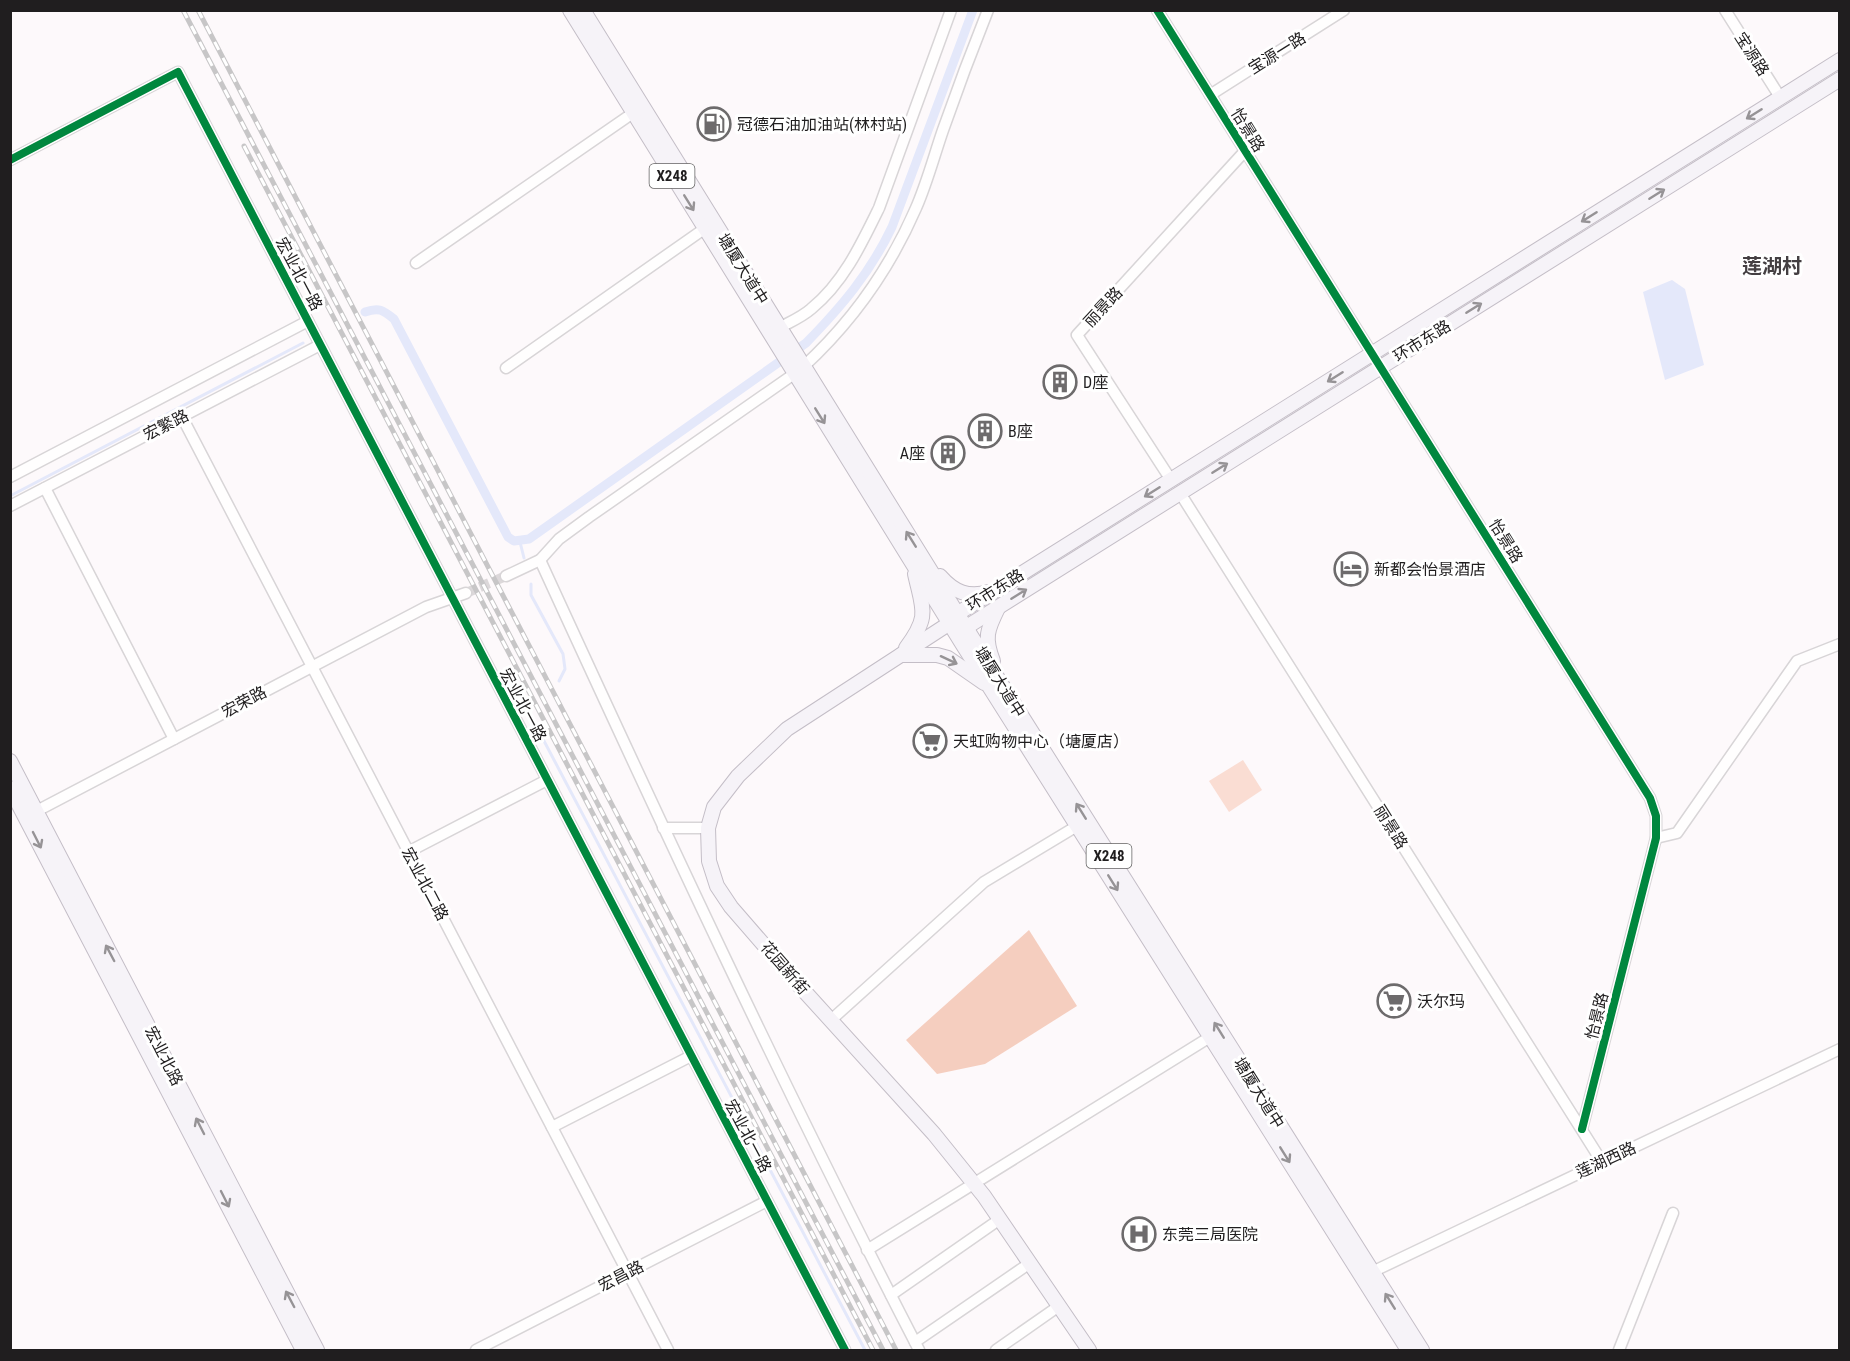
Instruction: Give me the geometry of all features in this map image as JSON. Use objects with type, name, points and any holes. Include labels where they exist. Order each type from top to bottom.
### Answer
[{"type":"main road","name":"塘厦大道中","points":[[570,10],[704,229],[779,335]]},
{"type":"main road","name":"塘厦大道中","points":[[583,10],[796,367],[995,685],[1422,1350]]},
{"type":"main road","name":"环市东路","points":[[954,619],[997,589],[1839,60]]},
{"type":"main road","name":"环市东路","points":[[966,628],[1839,79]]},
{"type":"main road","points":[[919,562],[958,592],[976,595],[997,589]]},
{"type":"main road","points":[[901,655],[920,628],[923,615],[919,562]]},
{"type":"main road","points":[[995,685],[987,642],[988,629],[998,608]]},
{"type":"main road","name":"塘厦大道中","points":[[954,619],[966,628],[995,685],[1077,826],[1408,1350]]},
{"type":"main road","name":"花园新街","points":[[954,619],[787,729],[738,776],[714,807],[708,828],[709,861],[717,886],[731,907],[934,1134],[975,1184],[1089,1350]]},
{"type":"main road","points":[[901,655],[937,655],[948,658],[995,685]]},
{"type":"main road","name":"宏业北路","points":[[10,761],[31,814],[303,1350]]},
{"type":"main road","name":"宏业北路","points":[[10,788],[31,814],[317,1350]]},
{"type":"street","points":[[779,335],[830,292],[866,235],[879,208],[951,10]]},
{"type":"street","points":[[506,576],[540,560],[559,539],[796,367],[838,333],[868,295],[895,251],[917,207],[953,100],[988,10]]},
{"type":"street","name":"怡景路","points":[[1157,10],[1371,354],[1608,727],[1650,798],[1656,816],[1656,838],[1582,1129]]},
{"type":"street","name":"宝源一路","points":[[1210,95],[1344,10]]},
{"type":"street","name":"宝源路","points":[[1725,10],[1780,97]]},
{"type":"street","name":"宏业北一路","points":[[10,160],[178,72],[845,1350]]},
{"type":"street","points":[[416,263],[633,113]]},
{"type":"street","name":"丽景路","points":[[1171,480],[1077,335],[1245,151]]},
{"type":"street","points":[[506,368],[704,229]]},
{"type":"street","points":[[10,477],[308,321]]},
{"type":"street","name":"宏繁路","points":[[10,506],[320,345]]},
{"type":"street","name":"宏业北二路","points":[[182,417],[668,1350]]},
{"type":"street","points":[[45,488],[174,739]]},
{"type":"street","name":"丽景路","points":[[1180,493],[1602,1162]]},
{"type":"street","points":[[540,560],[663,828],[867,1250],[917,1346],[1030,1263]]},
{"type":"street","name":"宏荣路","points":[[31,814],[426,607],[466,593]]},
{"type":"street","points":[[1656,838],[1677,832],[1797,661],[1839,644]]},
{"type":"street","points":[[408,852],[548,780]]},
{"type":"street","points":[[831,1020],[984,882],[1077,826]]},
{"type":"street","points":[[663,828],[708,828]]},
{"type":"street","points":[[867,1250],[1210,1037]]},
{"type":"street","name":"莲湖西路","points":[[1372,1272],[1839,1049]]},
{"type":"street","points":[[552,1127],[691,1056]]},
{"type":"street","name":"宏昌路","points":[[476,1350],[488,1348],[767,1201]]},
{"type":"street","points":[[1619,1350],[1672,1213]]},
{"type":"street","points":[[891,1295],[1000,1219]]},
{"type":"street","points":[[996,1350],[1059,1306]]},
{"type":"shaded area","points":[[1243,760],[1262,790],[1229,812],[1209,781]]},
{"type":"shaded area","points":[[1029,930],[1077,1006],[985,1064],[937,1074],[906,1040]]},
{"type":"water","points":[[1672,280],[1685,289],[1704,365],[1665,380],[1643,292]]},
{"type":"waterway","points":[[365,312],[381,310],[394,319],[508,537],[514,541],[529,539],[806,343],[832,316],[865,274],[892,227],[973,10]]},
{"type":"waterway","points":[[10,496],[303,343]]},
{"type":"waterway","points":[[520,542],[524,558]]},
{"type":"waterway","points":[[531,584],[531,595],[563,654],[565,669],[559,681]]},
{"type":"waterway","points":[[524,703],[865,1350]]},
{"type":"tunnel","points":[[466,593],[506,576]]},
{"type":"railway","points":[[183,10],[883,1350]]},
{"type":"railway","points":[[198,10],[896,1350]]},
{"type":"railway","points":[[244,146],[873,1350]]},
{"type":"cycle path","points":[[1157,10],[1650,798],[1656,816],[1656,838],[1582,1129]]},
{"type":"cycle path","points":[[10,160],[178,72],[845,1350]]},
{"type":"place","name":"冠德石油加油站(林村站)","points":[[714,124]]},
{"type":"place","name":"D座","points":[[1060,382]]},
{"type":"place","name":"B座","points":[[985,431]]},
{"type":"place","name":"A座","points":[[948,453]]},
{"type":"place","name":"新都会怡景酒店","points":[[1351,569]]},
{"type":"place","name":"天虹购物中心（塘厦店）","points":[[930,741]]},
{"type":"place","name":"沃尔玛","points":[[1394,1001]]},
{"type":"place","name":"东莞三局医院","points":[[1139,1234]]},
{"type":"district","name":"莲湖村","points":[[1772,266]]}]
